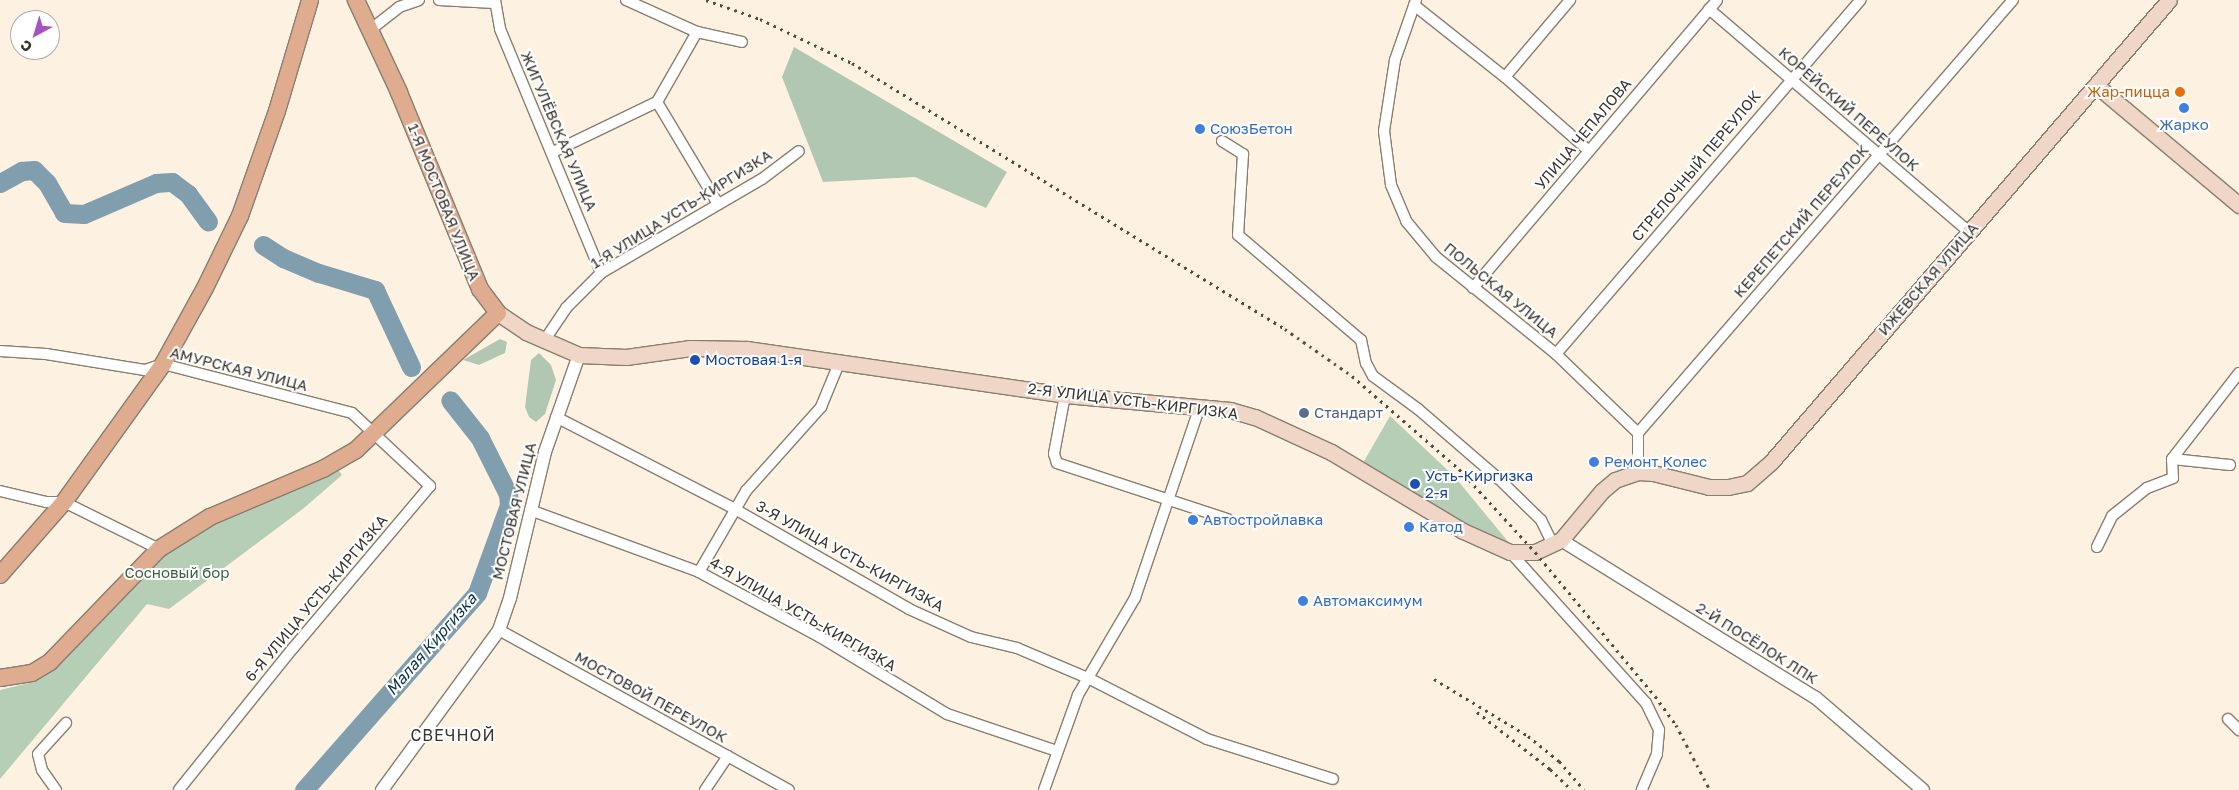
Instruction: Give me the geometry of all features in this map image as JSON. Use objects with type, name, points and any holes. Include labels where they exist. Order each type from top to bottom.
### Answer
[{"type":"main road","points":[[0,575],[64,502],[163,364],[240,216],[308,8],[319,0]]},
{"type":"main road","name":"ИЖЕВСКАЯ УЛИЦА","points":[[1646,473],[1709,487],[1728,487],[1747,482],[1772,460],[1968,231],[2170,0]]},
{"type":"main road","name":"1-Я МОСТОВАЯ УЛИЦА","points":[[355,1],[370,30],[480,289],[498,313],[544,341],[579,355]]},
{"type":"main road","points":[[2096,85],[2239,205]]},
{"type":"main road","points":[[0,678],[32,673],[50,662],[159,549],[210,517],[323,469],[356,450],[498,313]]},
{"type":"main road","name":"2-Я УЛИЦА УСТЬ-КИРГИЗКА","points":[[579,355],[626,357],[718,346],[840,361],[1065,395],[1200,406],[1254,416],[1331,452],[1463,531],[1510,552]]},
{"type":"main road","points":[[1510,552],[1535,552],[1557,543],[1602,491],[1615,480],[1646,473]]},
{"type":"street","points":[[370,30],[399,6],[419,0]]},
{"type":"street","points":[[439,0],[495,1]]},
{"type":"street","points":[[626,0],[697,32],[742,42]]},
{"type":"street","points":[[1505,77],[1570,0]]},
{"type":"street","name":"УЛИЦА ЧЕПАЛОВА","points":[[1473,288],[1717,0]]},
{"type":"street","name":"СТРЕЛОЧНЫЙ ПЕРЕУЛОК","points":[[1556,354],[1791,78],[1860,0]]},
{"type":"street","name":"КЕРЕПЕТСКИЙ ПЕРЕУЛОК","points":[[1638,433],[2013,0]]},
{"type":"street","name":"ЖИГУЛЁВСКАЯ УЛИЦА","points":[[495,1],[500,29],[554,152],[601,273]]},
{"type":"street","points":[[1415,3],[1505,77],[1588,151]]},
{"type":"street","name":"ПОЛЬСКАЯ УЛИЦА","points":[[1415,3],[1395,60],[1384,131],[1391,185],[1406,221],[1436,257],[1556,354],[1638,433]]},
{"type":"street","name":"КОРЕЙСКИЙ ПЕРЕУЛОК","points":[[1709,9],[1968,231]]},
{"type":"street","points":[[554,152],[657,102],[697,32]]},
{"type":"street","points":[[657,102],[718,204]]},
{"type":"street","points":[[1222,141],[1243,154],[1238,235],[1361,340],[1366,363],[1373,376],[1418,409],[1521,499],[1541,520],[1557,543]]},
{"type":"street","name":"1-Я УЛИЦА УСТЬ-КИРГИЗКА","points":[[544,341],[566,308],[601,273],[762,179],[799,151]]},
{"type":"street","name":"АМУРСКАЯ УЛИЦА","points":[[0,350],[46,354],[145,370],[163,364],[352,413],[374,434]]},
{"type":"street","name":"МОСТОВАЯ УЛИЦА","points":[[382,790],[499,630],[510,598],[530,510],[556,417],[579,355]]},
{"type":"street","points":[[699,572],[733,508],[762,471],[811,421],[830,391],[840,361]]},
{"type":"street","points":[[2097,547],[2112,516],[2147,488],[2173,478],[2172,459],[2239,373]]},
{"type":"street","points":[[1065,395],[1054,454],[1057,463],[1227,519]]},
{"type":"street","points":[[1044,790],[1078,696],[1090,679],[1135,598],[1200,406]]},
{"type":"street","name":"3-Я УЛИЦА УСТЬ-КИРГИЗКА","points":[[556,417],[733,508],[909,609],[970,636],[1017,648],[1090,679],[1207,739],[1333,779]]},
{"type":"street","points":[[1638,433],[1646,473]]},
{"type":"street","name":"6-Я УЛИЦА УСТЬ-КИРГИЗКА","points":[[179,790],[293,648],[430,486],[374,434]]},
{"type":"street","points":[[2172,459],[2230,465]]},
{"type":"street","points":[[0,491],[46,502],[64,502],[159,549]]},
{"type":"street","name":"4-Я УЛИЦА УСТЬ-КИРГИЗКА","points":[[530,510],[699,572],[820,637],[947,714],[1057,751]]},
{"type":"street","name":"2-Й ПОСЁЛОК ЛПК","points":[[1557,543],[1816,698],[1923,790]]},
{"type":"street","name":"2-Я УЛИЦА УСТЬ-КИРГИЗКА","points":[[1510,552],[1646,703],[1658,730],[1657,754],[1642,790]]},
{"type":"street","name":"МОСТОВОЙ ПЕРЕУЛОК","points":[[499,630],[789,790]]},
{"type":"street","points":[[2228,719],[2239,730]]},
{"type":"street","points":[[56,790],[42,770],[38,754],[66,723]]},
{"type":"street","points":[[705,790],[728,756]]},
{"type":"green space","points":[[794,47],[1007,172],[986,208],[915,177],[823,182],[782,77]]},
{"type":"green space","points":[[500,339],[507,342],[505,353],[479,365],[463,360]]},
{"type":"green space","points":[[539,353],[551,365],[556,380],[545,414],[536,422],[529,417],[525,407],[531,360]]},
{"type":"green space","points":[[1390,416],[1454,476],[1510,544],[1468,526],[1363,463]]},
{"type":"green space","name":"Сосновый бор","points":[[336,467],[342,475],[304,508],[169,609],[147,604],[0,779],[0,690],[33,682],[57,665],[142,571],[213,521]]},
{"type":"waterway","name":"Малая Киргизка","points":[[0,183],[22,171],[34,170],[47,183],[64,213],[84,214],[156,183],[172,182],[188,194],[208,222]]},
{"type":"waterway","name":"Малая Киргизка","points":[[263,245],[283,258],[319,273],[375,290],[411,367]]},
{"type":"waterway","name":"Малая Киргизка","points":[[304,790],[477,593],[509,505],[508,494],[480,438],[450,400]]},
{"type":"railway","points":[[706,0],[760,19],[852,63],[1285,329],[1352,376],[1459,469],[1535,552],[1655,696],[1676,725],[1710,790]]},
{"type":"railway","points":[[1434,679],[1528,736],[1559,761],[1584,790]]},
{"type":"railway","points":[[1477,712],[1550,769],[1572,790]]},
{"type":"place","name":"Жар-пицца","points":[[2180,92]]},
{"type":"place","name":"Жарко","points":[[2184,108]]},
{"type":"place","name":"СоюзБетон","points":[[1200,129]]},
{"type":"place","name":"Мостовая 1-я","points":[[695,360]]},
{"type":"place","name":"Стандарт","points":[[1304,413]]},
{"type":"place","name":"Ремонт Колес","points":[[1594,462]]},
{"type":"place","name":"Усть-Киргизка 2-я","points":[[1415,484]]},
{"type":"place","name":"Автостройлавка","points":[[1193,520]]},
{"type":"place","name":"Катод","points":[[1409,527]]},
{"type":"place","name":"Автомаксимум","points":[[1303,601]]},
{"type":"district","name":"СВЕЧНОЙ","points":[[453,735]]}]
